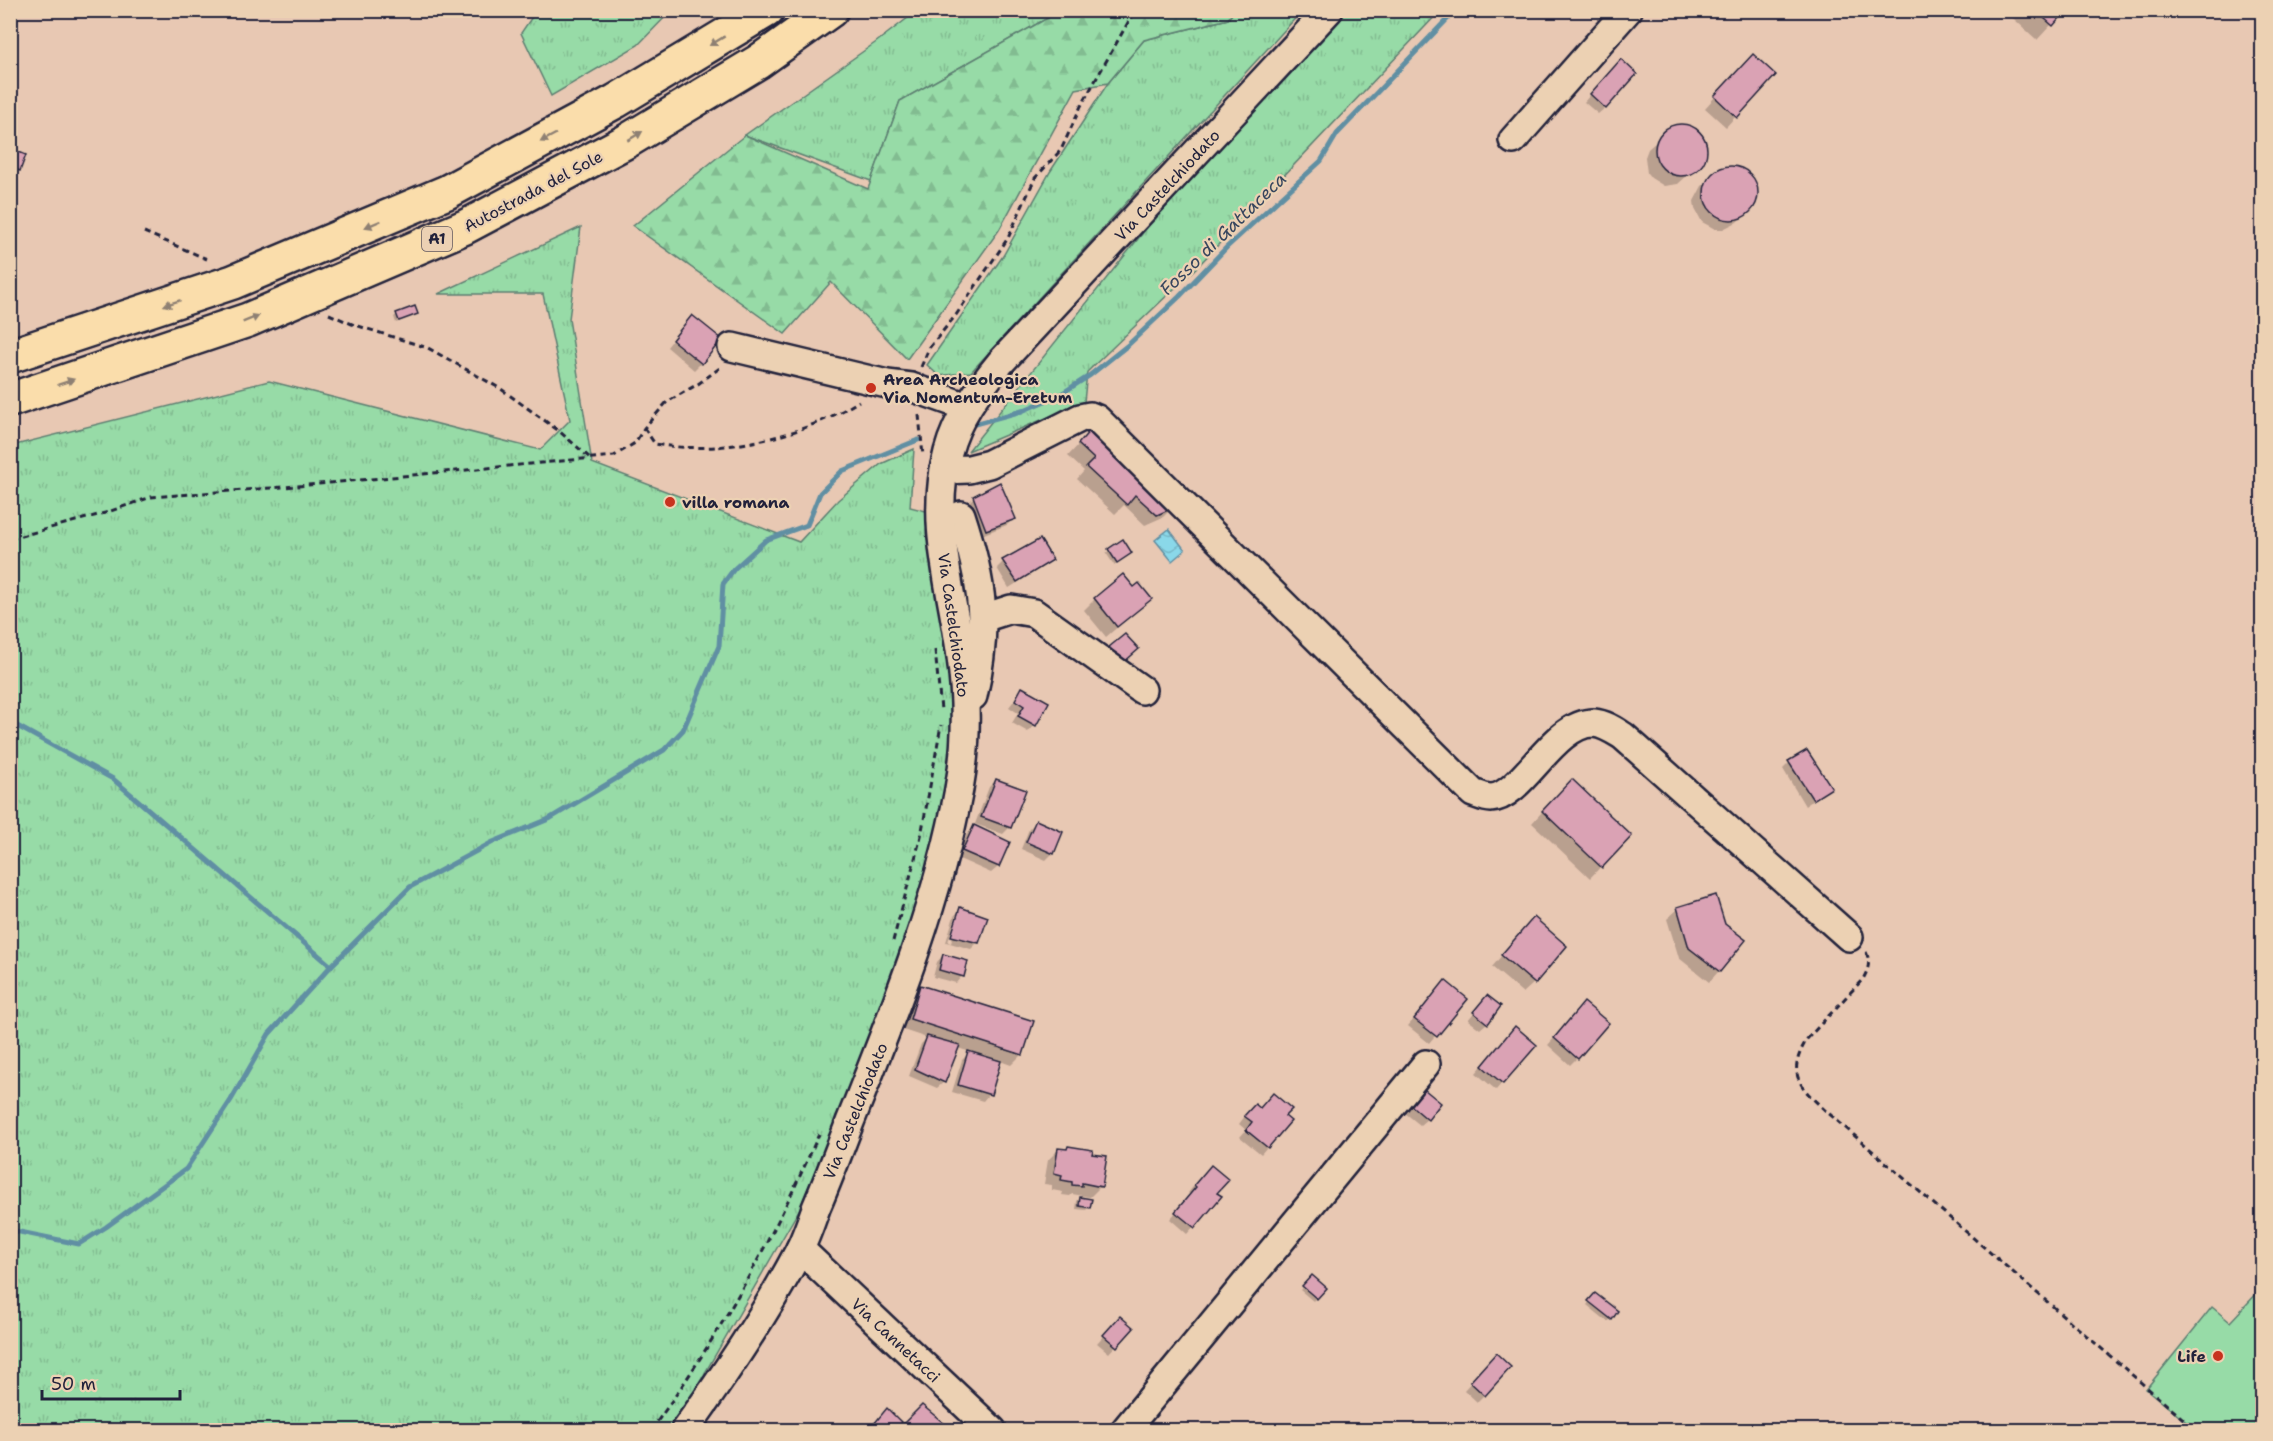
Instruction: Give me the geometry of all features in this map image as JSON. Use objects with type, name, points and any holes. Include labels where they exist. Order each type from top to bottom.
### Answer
[{"type":"highway","name":"A1","points":[[10,356],[233,282],[447,192],[616,101],[767,10]]},
{"type":"highway","name":"Autostrada del Sole","points":[[10,400],[248,320],[465,227],[627,141],[758,62],[831,10]]},
{"type":"street","name":"Via Castelchiodato","points":[[685,1431],[736,1358],[800,1249],[886,1032],[930,906],[956,806],[962,773],[954,725],[961,655],[946,574],[940,527],[940,504],[949,450],[968,407],[987,380],[1026,335],[1329,10]]},
{"type":"street","points":[[1513,140],[1629,10]]},
{"type":"street","points":[[732,347],[899,385],[968,407]]},
{"type":"street","points":[[944,470],[969,469],[989,464],[1083,417],[1094,417],[1103,423],[1473,793],[1490,798],[1505,794],[1572,730],[1588,724],[1605,726],[1623,736],[1849,937]]},
{"type":"street","points":[[954,725],[979,667],[983,618],[978,574],[961,515]]},
{"type":"street","points":[[983,618],[1011,609],[1034,613],[1142,690]]},
{"type":"street","points":[[1125,1431],[1426,1064]]},
{"type":"street","name":"Via Cannetacci","points":[[800,1249],[992,1431]]},
{"type":"path","points":[[644,428],[655,444],[677,448],[740,444],[776,437],[899,385],[920,370],[929,348],[956,315],[1008,238],[1035,178],[1061,150],[1081,106],[1135,10]]},
{"type":"path","points":[[144,232],[207,259]]},
{"type":"path","points":[[327,313],[352,324],[428,348],[501,389],[559,430],[590,458]]},
{"type":"path","points":[[10,540],[105,513],[151,496],[297,486],[614,456],[634,443],[666,402],[719,370],[732,347]]},
{"type":"path","points":[[935,646],[941,710]]},
{"type":"path","points":[[891,946],[954,725]]},
{"type":"path","points":[[1849,937],[1864,949],[1868,958],[1868,967],[1858,985],[1807,1039],[1796,1066],[1798,1082],[1826,1111],[2196,1431]]},
{"type":"path","points":[[651,1431],[683,1387],[771,1237],[820,1133]]},
{"type":"green space","points":[[536,11],[671,11],[638,45],[551,96],[521,33]]},
{"type":"green space","points":[[917,11],[1060,11],[900,101],[871,181],[745,135],[875,43]]},
{"type":"green space","points":[[1060,11],[1234,11],[1228,19],[1144,40],[1108,83],[1076,89],[999,230],[907,359],[831,282],[785,334],[633,226],[745,135],[868,189],[900,101]]},
{"type":"green space","points":[[1234,11],[1302,11],[971,372],[939,376],[927,365],[1003,256],[1050,172],[1108,83],[1144,40],[1228,19]]},
{"type":"green space","points":[[1344,11],[1440,11],[1199,265],[1087,372],[1084,402],[968,451],[1170,199]]},
{"type":"green space","points":[[581,227],[569,319],[592,463],[799,542],[838,500],[881,464],[914,449],[910,507],[926,511],[954,681],[951,755],[946,800],[911,919],[875,1024],[800,1208],[687,1404],[668,1430],[11,1430],[11,446],[269,381],[540,450],[570,420],[543,294],[438,294]]},
{"type":"green space","name":"Life","points":[[2262,1288],[2262,1430],[2196,1430],[2146,1389],[2212,1307],[2230,1322]]},
{"type":"water","points":[[1169,529],[1185,550],[1172,561],[1155,540]]},
{"type":"building","points":[[2035,10],[2067,10],[2053,26]]},
{"type":"building","points":[[1753,54],[1776,75],[1737,118],[1714,96]]},
{"type":"building","points":[[1621,59],[1637,74],[1606,109],[1590,94]]},
{"type":"building","points":[[1676,124],[1686,124],[1695,128],[1703,136],[1707,150],[1703,164],[1695,172],[1686,176],[1676,176],[1667,172],[1659,164],[1655,155],[1655,145],[1659,136],[1667,128]]},
{"type":"building","points":[[14,150],[26,155],[20,171],[10,167],[10,159]]},
{"type":"building","points":[[1731,166],[1741,168],[1750,174],[1756,183],[1758,193],[1756,203],[1750,212],[1741,218],[1731,220],[1721,218],[1712,212],[1706,203],[1704,193],[1706,183],[1712,174],[1721,168]]},
{"type":"building","points":[[415,306],[418,314],[399,321],[396,313]]},
{"type":"building","points":[[692,315],[722,339],[702,364],[672,340]]},
{"type":"building","points":[[1091,429],[1175,507],[1157,515],[1135,495],[1127,505],[1086,467],[1094,459],[1078,444]]},
{"type":"building","points":[[1000,482],[1016,519],[986,530],[973,496]]},
{"type":"building","points":[[1040,539],[1053,560],[1017,582],[1002,560]]},
{"type":"building","points":[[1123,539],[1132,553],[1117,563],[1108,549]]},
{"type":"building","points":[[1123,574],[1134,587],[1139,583],[1152,599],[1117,627],[1094,598]]},
{"type":"building","points":[[1125,634],[1139,649],[1123,663],[1109,647]]},
{"type":"building","points":[[1022,687],[1049,702],[1036,726],[1018,716],[1024,706],[1015,700]]},
{"type":"building","points":[[1807,750],[1832,788],[1813,800],[1788,761]]},
{"type":"building","points":[[996,779],[1026,790],[1011,828],[981,817]]},
{"type":"building","points":[[1572,779],[1632,836],[1602,868],[1542,811]]},
{"type":"building","points":[[1036,820],[1063,832],[1054,854],[1026,842]]},
{"type":"building","points":[[974,825],[1010,842],[999,867],[962,851]]},
{"type":"building","points":[[1716,895],[1725,924],[1746,940],[1720,972],[1689,948],[1677,907]]},
{"type":"building","points":[[960,907],[988,917],[979,943],[951,936]]},
{"type":"building","points":[[1534,917],[1567,946],[1535,984],[1501,955]]},
{"type":"building","points":[[943,954],[968,961],[964,977],[939,970]]},
{"type":"building","points":[[1445,980],[1468,999],[1437,1037],[1414,1019]]},
{"type":"building","points":[[920,985],[1034,1021],[1023,1055],[910,1019]]},
{"type":"building","points":[[1487,995],[1501,1006],[1488,1024],[1473,1012]]},
{"type":"building","points":[[1584,1002],[1609,1023],[1578,1059],[1554,1038]]},
{"type":"building","points":[[1515,1026],[1537,1045],[1503,1084],[1482,1066]]},
{"type":"building","points":[[927,1036],[960,1045],[945,1083],[915,1069]]},
{"type":"building","points":[[968,1051],[1001,1061],[991,1095],[958,1085]]},
{"type":"building","points":[[1419,1085],[1441,1103],[1428,1120],[1406,1101]]},
{"type":"building","points":[[1273,1093],[1292,1109],[1285,1116],[1291,1121],[1268,1148],[1246,1130],[1252,1122],[1244,1116],[1255,1104],[1260,1108]]},
{"type":"building","points":[[1068,1146],[1093,1150],[1092,1154],[1107,1156],[1102,1187],[1082,1183],[1082,1186],[1072,1185],[1072,1182],[1061,1180],[1062,1175],[1054,1173],[1058,1148],[1067,1149]]},
{"type":"building","points":[[1211,1165],[1229,1180],[1217,1193],[1222,1196],[1195,1228],[1175,1212]]},
{"type":"building","points":[[1080,1197],[1092,1199],[1090,1208],[1079,1206]]},
{"type":"building","points":[[1312,1275],[1327,1288],[1317,1299],[1302,1286]]},
{"type":"building","points":[[1595,1293],[1618,1311],[1612,1320],[1588,1301]]},
{"type":"building","points":[[1120,1316],[1134,1328],[1117,1347],[1103,1335]]},
{"type":"building","points":[[1496,1353],[1511,1367],[1485,1396],[1470,1382]]},
{"type":"building","points":[[922,1405],[952,1430],[869,1430],[887,1408],[903,1424]]},
{"type":"building","points":[[1420,1425],[1426,1430],[1414,1430]]},
{"type":"waterway","name":"Fosso di Gattaceca","points":[[971,425],[1022,411],[1061,394],[1089,376],[1128,345],[1227,247],[1321,161],[1337,134],[1456,10]]},
{"type":"waterway","points":[[10,1233],[15,1231],[79,1244],[186,1169],[231,1100],[269,1034],[331,966],[410,887],[493,842],[549,819],[664,750],[683,730],[719,646],[723,584],[734,569],[766,540],[807,525],[820,493],[842,471],[918,440]]},
{"type":"waterway","points":[[10,722],[113,779],[331,966]]},
{"type":"place","name":"Area Archeologica Via Nomentum-Eretum","points":[[871,388]]},
{"type":"place","name":"villa romana","points":[[670,502]]},
{"type":"place","name":"Life","points":[[2218,1356]]}]
